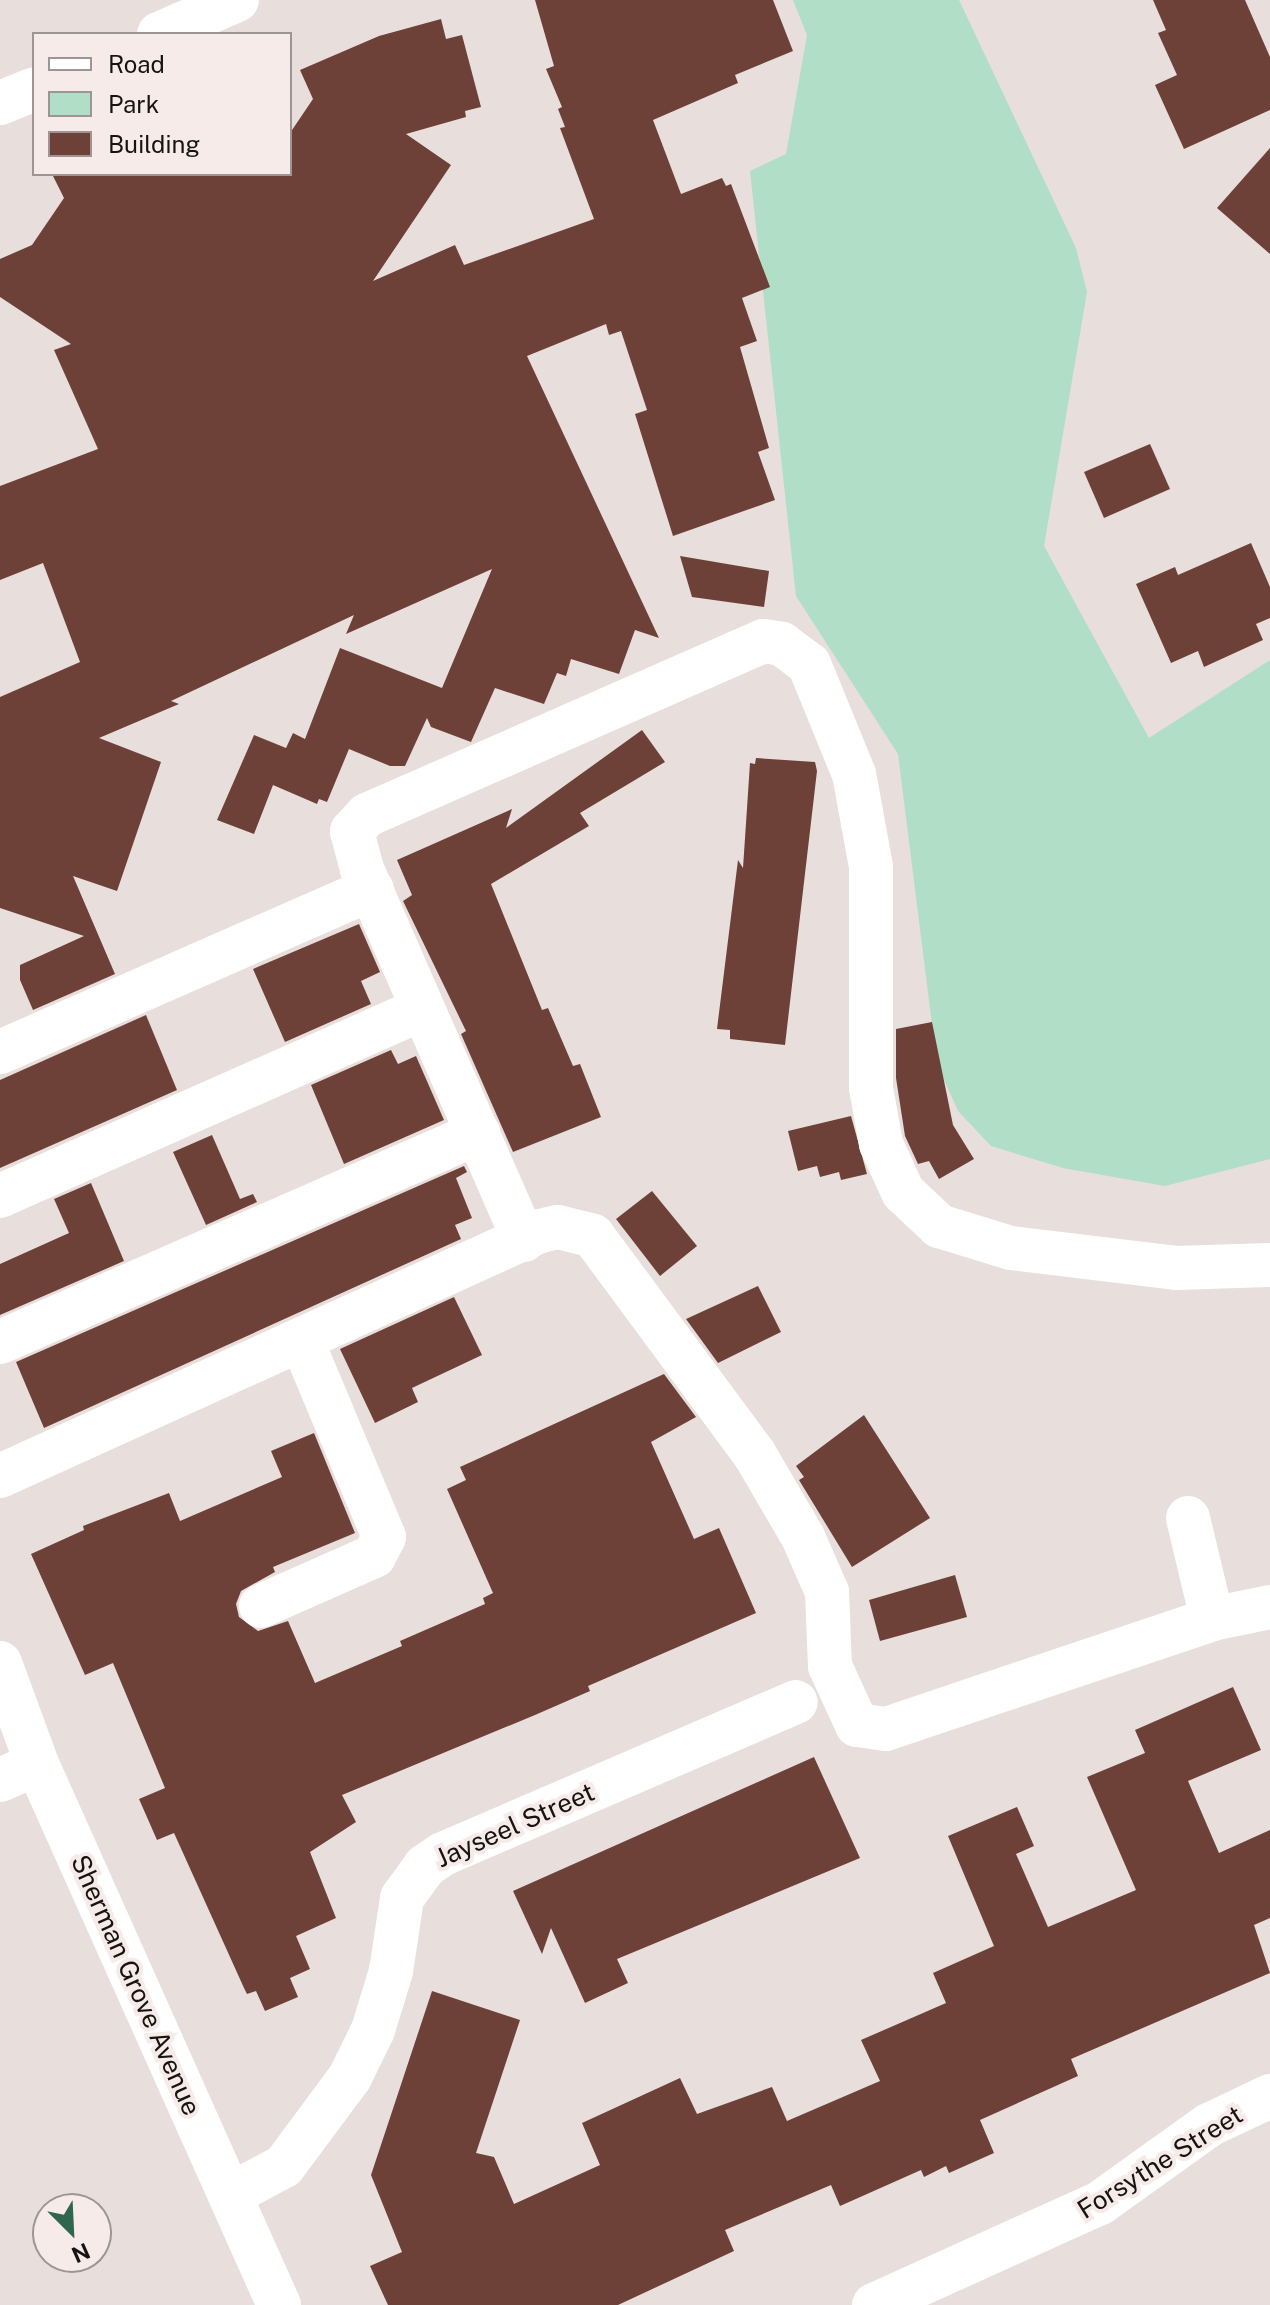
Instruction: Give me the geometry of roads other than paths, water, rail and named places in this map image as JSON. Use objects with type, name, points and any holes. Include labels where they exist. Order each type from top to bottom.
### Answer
[{"type":"street","points":[[164,32],[237,0]]},
{"type":"street","points":[[0,103],[32,90]]},
{"type":"street","points":[[524,1240],[352,845],[352,831],[361,819],[764,641],[782,644],[809,664],[824,690],[854,774],[871,867],[871,1088],[881,1144],[903,1192],[939,1226],[1011,1248],[1176,1268],[1270,1265]]},
{"type":"street","points":[[0,1052],[372,889]]},
{"type":"street","points":[[0,1196],[421,1009]]},
{"type":"street","points":[[0,1342],[478,1133]]},
{"type":"street","points":[[3,1467],[302,1341],[558,1227],[593,1236],[755,1455],[803,1537],[827,1592],[830,1666],[857,1725],[886,1729],[1212,1619],[1270,1607]]},
{"type":"street","points":[[261,1606],[374,1556],[384,1537],[302,1341]]},
{"type":"street","points":[[1188,1518],[1212,1619]]},
{"type":"street","name":"Sherman Grove Avenue","points":[[0,1663],[18,1772],[230,2195],[279,2305]]},
{"type":"street","name":"Jayseel Street","points":[[230,2195],[284,2166],[350,2077],[373,2030],[391,1971],[402,1898],[425,1866],[443,1854],[796,1702]]},
{"type":"street","name":"Forsythe Street","points":[[874,2305],[1079,2214],[1209,2125],[1270,2096]]}]
